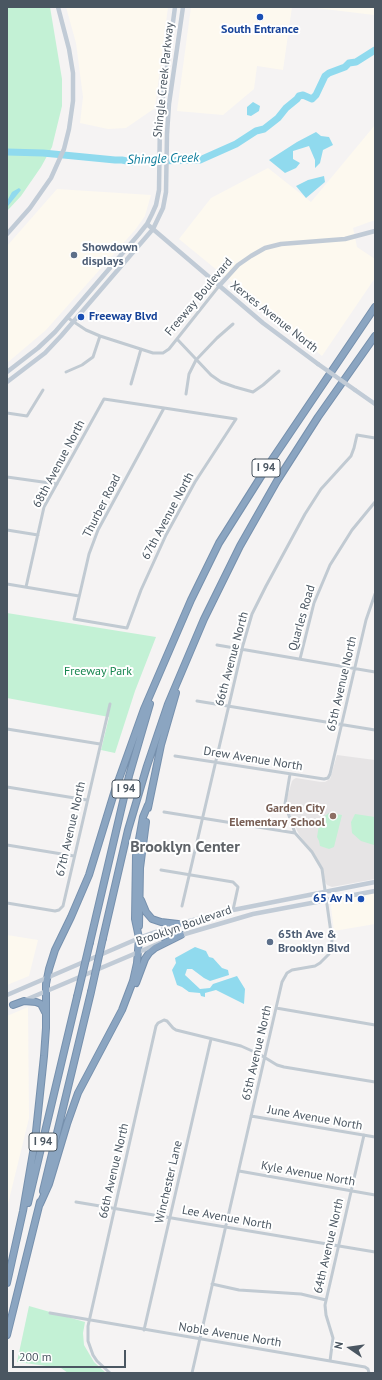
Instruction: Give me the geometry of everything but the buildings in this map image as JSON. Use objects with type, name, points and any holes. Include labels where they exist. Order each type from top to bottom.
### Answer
[{"type":"highway","name":"I 94","points":[[7,1287],[137,744],[152,696],[174,639],[207,566],[236,515],[301,416],[375,308]]},
{"type":"highway","name":"I 94","points":[[7,1335],[91,992],[128,830],[140,786],[164,714],[188,655],[220,586],[267,497],[318,417],[375,336]]},
{"type":"highway","points":[[7,1283],[23,1210],[34,1141],[44,1056],[46,978],[55,950],[89,875],[110,806],[144,709],[174,639]]},
{"type":"highway","points":[[40,1204],[49,1184],[76,1100],[86,1077],[122,1010],[131,988],[138,952],[141,852],[148,805],[161,745],[188,655]]},
{"type":"highway","points":[[138,935],[135,919],[136,856],[143,817],[148,805]]},
{"type":"highway","points":[[140,893],[144,908],[150,917],[161,922],[178,924]]},
{"type":"highway","points":[[111,1031],[127,1004],[147,956],[155,948],[181,935]]},
{"type":"highway","points":[[10,1006],[24,1001],[36,1002],[43,1007],[46,1017]]},
{"type":"street","points":[[7,234],[42,193],[51,178],[64,149],[71,120],[73,85],[71,59],[58,7]]},
{"type":"street","name":"Shingle Creek Parkway","points":[[7,372],[38,348],[68,318],[147,224],[156,205],[159,190],[160,119],[175,7]]},
{"type":"street","name":"Shingle Creek Parkway","points":[[7,382],[45,353],[74,322],[153,229],[163,208],[166,192],[170,104],[183,7]]},
{"type":"street","name":"Xerxes Avenue North","points":[[147,224],[263,323],[375,404]]},
{"type":"street","name":"Freeway Boulevard","points":[[68,318],[86,330],[100,336],[153,353],[163,353],[169,349],[219,286],[238,265],[250,256],[265,248],[281,244],[345,238],[375,231]]},
{"type":"street","points":[[186,394],[189,374],[196,360],[233,324]]},
{"type":"street","points":[[66,372],[93,357],[100,336]]},
{"type":"street","points":[[177,339],[211,375],[221,382],[244,390],[253,392],[280,371]]},
{"type":"street","points":[[131,384],[141,349]]},
{"type":"street","points":[[7,413],[27,416],[43,390]]},
{"type":"street","name":"68th Avenue North","points":[[26,587],[44,507],[104,399],[164,408]]},
{"type":"street","name":"67th Avenue North","points":[[74,620],[126,628],[141,590],[166,535],[196,482],[236,419],[164,408]]},
{"type":"street","name":"Thurber Road","points":[[74,620],[89,554],[98,530],[164,408]]},
{"type":"street","name":"66th Avenue North","points":[[182,906],[250,619],[258,600],[312,502],[321,489],[351,456],[357,435],[375,438]]},
{"type":"street","points":[[7,477],[57,484]]},
{"type":"street","name":"Quarles Road","points":[[300,659],[314,603],[330,565],[352,530],[375,502]]},
{"type":"street","points":[[7,530],[38,535]]},
{"type":"street","points":[[7,584],[79,596]]},
{"type":"street","name":"65th Avenue North","points":[[328,778],[366,620],[375,594]]},
{"type":"street","points":[[217,645],[375,672]]},
{"type":"street","points":[[197,701],[375,730]]},
{"type":"street","name":"67th Avenue North","points":[[7,903],[59,910],[62,906],[110,704]]},
{"type":"street","points":[[7,729],[100,744]]},
{"type":"street","name":"Drew Avenue North","points":[[175,756],[324,780],[328,778]]},
{"type":"street","name":"65th Avenue North","points":[[192,1373],[282,982],[287,973],[292,970],[315,966],[325,959],[329,954],[332,940],[324,892],[322,869],[312,852],[295,833],[285,804],[290,774]]},
{"type":"street","points":[[7,787],[87,800]]},
{"type":"street","points":[[164,812],[295,833]]},
{"type":"street","points":[[7,845],[74,856]]},
{"type":"street","points":[[161,870],[229,881],[236,884],[238,887],[233,910]]},
{"type":"street","name":"Brooklyn Boulevard","points":[[7,995],[138,935],[233,910],[375,882]]},
{"type":"street","name":"Brooklyn Boulevard","points":[[10,1006],[181,935],[253,914],[375,891]]},
{"type":"street","points":[[276,1008],[375,1025]]},
{"type":"street","name":"66th Avenue North","points":[[110,1373],[97,1361],[90,1348],[87,1333],[156,1026],[164,1020],[176,1030],[211,1038]]},
{"type":"street","points":[[211,1038],[241,1046],[259,1054],[277,1065],[284,1067],[375,1082]]},
{"type":"street","name":"Winchester Lane","points":[[144,1330],[211,1038]]},
{"type":"street","name":"June Avenue North","points":[[252,1116],[375,1137]]},
{"type":"street","name":"64th Avenue North","points":[[330,1361],[333,1338],[326,1315],[326,1300],[364,1135]]},
{"type":"street","name":"Kyle Avenue North","points":[[239,1171],[375,1195]]},
{"type":"street","name":"Lee Avenue North","points":[[76,1202],[375,1252]]},
{"type":"street","points":[[212,1284],[239,1290],[301,1294],[326,1300]]},
{"type":"street","name":"Noble Avenue North","points":[[50,1314],[365,1367],[368,1371]]},
{"type":"shaded area","points":[[66,7],[168,7],[155,108],[126,128],[108,129],[80,123],[83,97],[76,43]]},
{"type":"shaded area","points":[[191,7],[292,7],[283,70],[257,66],[254,89],[223,115],[177,111]]},
{"type":"shaded area","points":[[308,7],[375,7],[375,15],[374,15]]},
{"type":"shaded area","points":[[375,125],[375,220],[353,228],[357,247],[375,259],[375,278],[322,356],[179,239],[211,198],[268,168],[311,202]]},
{"type":"shaded area","points":[[57,189],[151,195],[145,216],[135,230],[46,330],[7,363],[7,246]]},
{"type":"shaded area","name":"Garden City Elementary School","points":[[337,755],[375,760],[375,879],[332,887],[327,885],[325,882],[323,872],[315,855],[300,836],[293,823],[288,809],[287,798],[292,781],[296,778],[321,782],[325,782],[330,779]]},
{"type":"shaded area","points":[[375,893],[375,924],[334,931],[331,907],[332,903],[337,900]]},
{"type":"shaded area","points":[[7,935],[38,940],[29,976],[7,985]]},
{"type":"shaded area","points":[[28,1007],[29,1118],[7,1208],[7,1016]]},
{"type":"green space","points":[[7,7],[50,7],[62,79],[62,106],[52,147],[41,167],[21,196],[7,211]]},
{"type":"green space","name":"Freeway Park","points":[[7,613],[156,637],[135,691],[115,753],[101,750],[109,717],[7,698]]},
{"type":"green space","points":[[329,813],[342,815],[334,847],[329,849],[320,846],[317,837],[320,819]]},
{"type":"green space","points":[[355,814],[375,817],[374,845],[361,841],[352,833],[351,822]]},
{"type":"green space","points":[[29,1306],[85,1322],[83,1333],[84,1345],[94,1362],[106,1373],[68,1373],[61,1368],[17,1362]]},
{"type":"water","points":[[253,102],[260,106],[259,111],[251,116],[247,115],[247,107]]},
{"type":"water","points":[[316,132],[321,136],[329,137],[333,145],[323,150],[320,163],[315,168],[315,160],[309,146],[293,151],[293,159],[300,163],[296,168],[285,173],[269,160],[297,142]]},
{"type":"water","points":[[324,176],[325,182],[306,198],[296,186],[308,180]]},
{"type":"water","points":[[19,188],[21,190],[8,206],[7,201],[12,192]]},
{"type":"water","points":[[195,947],[206,951],[209,957],[213,958],[222,968],[228,970],[229,975],[210,981],[192,969],[187,969],[185,975],[200,989],[210,988],[213,984],[237,976],[245,989],[244,1004],[216,990],[205,993],[205,997],[201,996],[200,993],[189,992],[177,985],[172,970],[176,963],[175,958]]},
{"type":"waterway","name":"Shingle Creek","points":[[7,152],[43,153],[132,162],[141,160],[200,160],[236,144],[256,131],[264,129],[278,118],[299,96],[303,95],[312,99],[316,95],[325,76],[345,67],[349,63],[356,62],[375,50]]},
{"type":"place","name":"South Entrance","points":[[260,17]]},
{"type":"place","name":"Showdown displays","points":[[74,255]]},
{"type":"place","name":"Freeway Blvd","points":[[81,317]]},
{"type":"place","name":"Garden City Elementary School","points":[[333,816]]},
{"type":"place","name":"65 Av N","points":[[361,899]]},
{"type":"place","name":"65th Ave & Brooklyn Blvd","points":[[270,942]]},
{"type":"district","name":"Brooklyn Center","points":[[185,847]]}]
